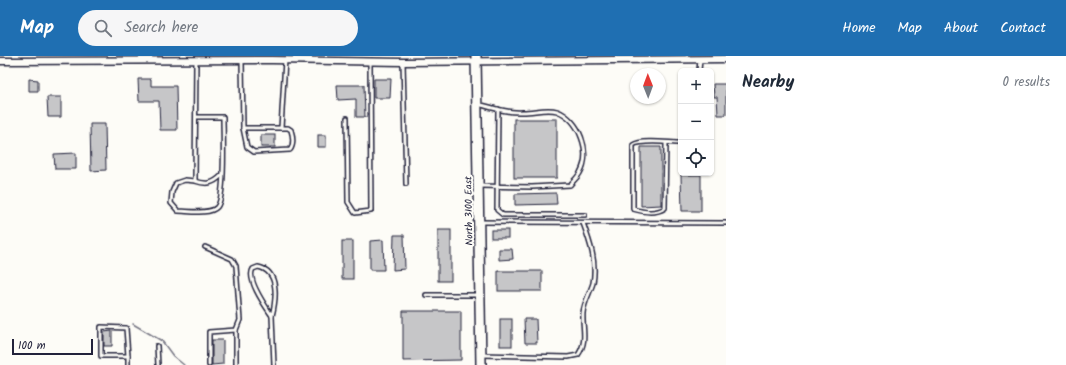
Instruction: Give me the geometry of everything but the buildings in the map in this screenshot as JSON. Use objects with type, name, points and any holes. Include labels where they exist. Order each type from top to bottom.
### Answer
[{"type":"main road","name":"North 3100 East","points":[[476,59],[478,104],[481,360]]},
{"type":"street","points":[[0,61],[99,59],[242,60],[272,58],[284,60],[370,62],[476,59],[726,59]]},
{"type":"lane","points":[[699,68],[700,59]]},
{"type":"lane","points":[[195,181],[196,60]]},
{"type":"lane","points":[[242,60],[244,128],[247,147],[254,152],[290,150],[292,148],[291,130],[281,128],[244,128]]},
{"type":"lane","points":[[281,128],[284,60]]},
{"type":"lane","points":[[347,118],[348,202],[355,214],[360,214],[371,211],[370,62]]},
{"type":"lane","points":[[403,62],[406,184]]},
{"type":"lane","points":[[478,104],[498,110],[522,112],[556,111],[568,117],[577,128],[583,141],[584,156],[581,172],[570,185],[545,187],[479,186]]},
{"type":"lane","points":[[498,110],[497,210],[503,215],[585,215]]},
{"type":"lane","points":[[196,117],[223,117],[222,175],[221,199],[217,207],[210,211],[178,211],[171,203],[172,192],[176,183],[185,180],[204,184],[212,183],[222,175]]},
{"type":"lane","points":[[666,143],[665,208],[652,211],[633,208],[633,145],[642,142],[678,143]]},
{"type":"lane","points":[[479,222],[726,223]]},
{"type":"lane","points":[[481,360],[578,355],[584,348],[585,339],[583,312],[593,283],[593,252],[583,223]]},
{"type":"lane","points":[[205,248],[232,259],[236,266],[240,320],[236,330],[236,365]]},
{"type":"lane","points":[[272,316],[259,296],[251,277],[253,269],[258,267],[268,271],[273,278],[275,304],[272,316],[274,365]]},
{"type":"lane","points":[[426,295],[480,295]]},
{"type":"lane","points":[[128,356],[101,356],[101,327],[126,328],[128,356],[128,365]]},
{"type":"lane","points":[[209,365],[209,332],[236,330]]},
{"type":"lane","points":[[157,346],[158,365]]},
{"type":"waterway","points":[[133,324],[162,341],[173,356],[184,365]]}]
